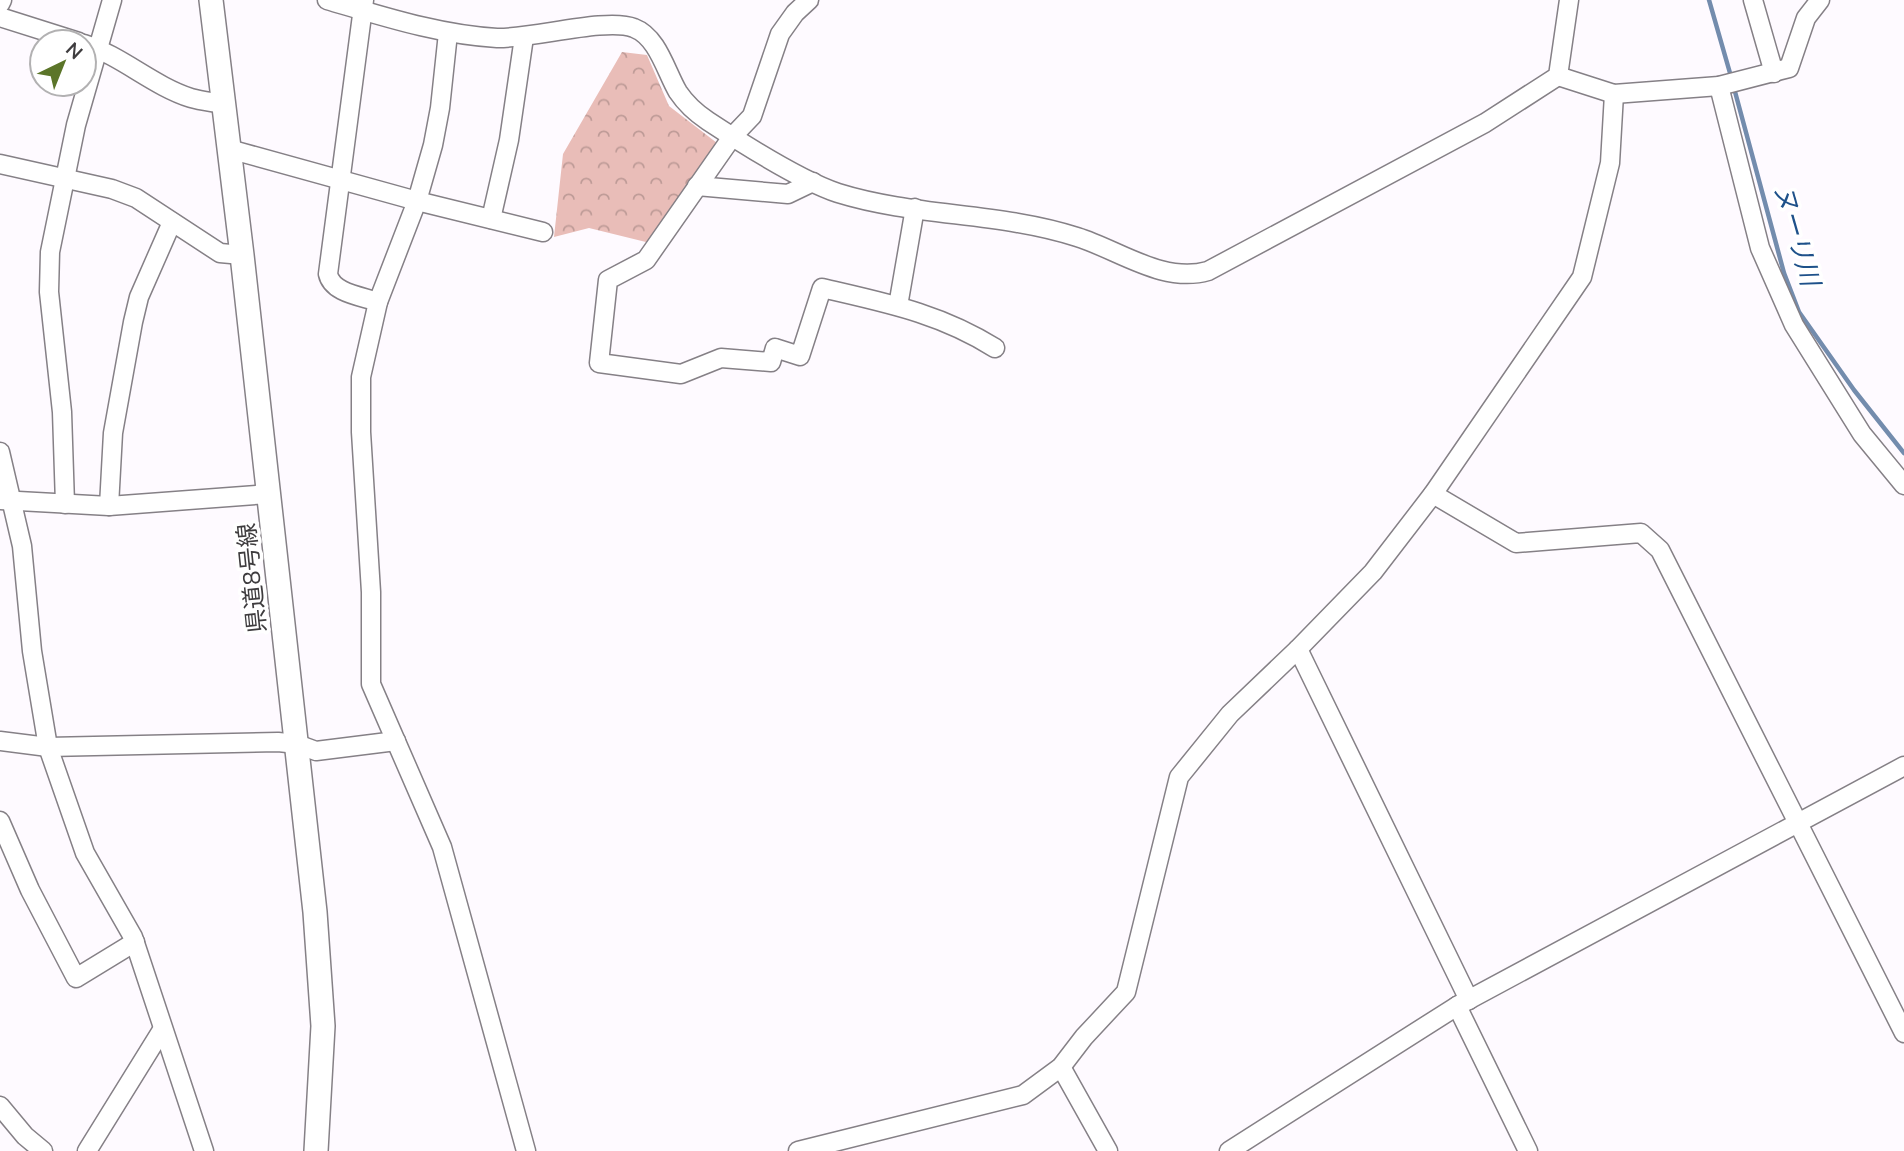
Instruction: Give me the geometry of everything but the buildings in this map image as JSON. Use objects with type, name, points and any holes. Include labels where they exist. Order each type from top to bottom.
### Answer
[{"type":"main road","name":"県道8号線","points":[[211,0],[315,912],[323,1026],[316,1151]]},
{"type":"street","points":[[98,31],[112,0]]},
{"type":"street","points":[[327,0],[363,5],[448,33],[495,38],[524,37],[609,25],[628,26],[637,29],[651,42],[677,91],[688,105],[733,136],[813,182],[856,197],[1058,232],[1178,275],[1198,274],[1218,266],[1485,123],[1558,76],[1569,0]]},
{"type":"street","points":[[809,0],[795,13],[780,34],[755,111],[696,186],[646,260],[608,280],[599,363],[681,374],[721,358],[771,362],[775,348],[800,356],[822,288],[898,306],[948,322],[995,348]]},
{"type":"street","points":[[1753,0],[1771,73]]},
{"type":"street","points":[[1558,76],[1614,94],[1724,85],[1789,68],[1806,18],[1820,0]]},
{"type":"street","points":[[363,5],[328,279],[337,288],[377,302]]},
{"type":"street","points":[[0,17],[35,28]]},
{"type":"street","points":[[448,33],[439,117],[418,201],[377,302],[361,377],[361,432],[371,592],[370,684],[442,847],[526,1151]]},
{"type":"street","points":[[491,219],[509,141],[524,37]]},
{"type":"street","points":[[98,50],[193,99],[223,104]]},
{"type":"street","points":[[1724,85],[1760,248],[1794,325],[1862,434],[1904,485]]},
{"type":"street","points":[[798,1151],[1023,1095],[1061,1067],[1084,1037],[1126,992],[1179,777],[1230,714],[1373,572],[1433,494],[1582,277],[1610,163],[1614,94]]},
{"type":"street","points":[[65,504],[62,412],[48,273],[81,98]]},
{"type":"street","points":[[229,149],[543,232]]},
{"type":"street","points":[[0,164],[65,177],[136,198],[220,253],[242,255]]},
{"type":"street","points":[[696,186],[788,194],[813,182]]},
{"type":"street","points":[[898,306],[915,208]]},
{"type":"street","points":[[109,506],[113,433],[133,322],[139,297],[172,222]]},
{"type":"street","points":[[0,452],[6,501],[22,546],[32,651],[48,747],[85,853],[135,942],[204,1151]]},
{"type":"street","points":[[6,501],[109,506],[268,494]]},
{"type":"street","points":[[1433,494],[1516,543],[1641,533],[1660,550],[1904,1033]]},
{"type":"street","points":[[1298,649],[1463,1003],[1528,1151]]},
{"type":"street","points":[[0,741],[48,747],[297,744],[316,751],[396,741]]},
{"type":"street","points":[[1229,1151],[1463,1003],[1904,766]]},
{"type":"street","points":[[0,821],[30,890],[76,978],[135,942]]},
{"type":"street","points":[[87,1151],[162,1030]]},
{"type":"street","points":[[1061,1067],[1108,1151]]},
{"type":"street","points":[[0,1106],[25,1136],[43,1151]]},
{"type":"green space","points":[[622,52],[647,55],[669,106],[717,143],[654,244],[589,228],[554,237],[563,154]]},
{"type":"waterway","name":"ヌーリ川","points":[[1709,0],[1732,80]]},
{"type":"waterway","name":"ヌーリ川","points":[[1734,88],[1784,273],[1799,312],[1854,390],[1904,453]]}]
